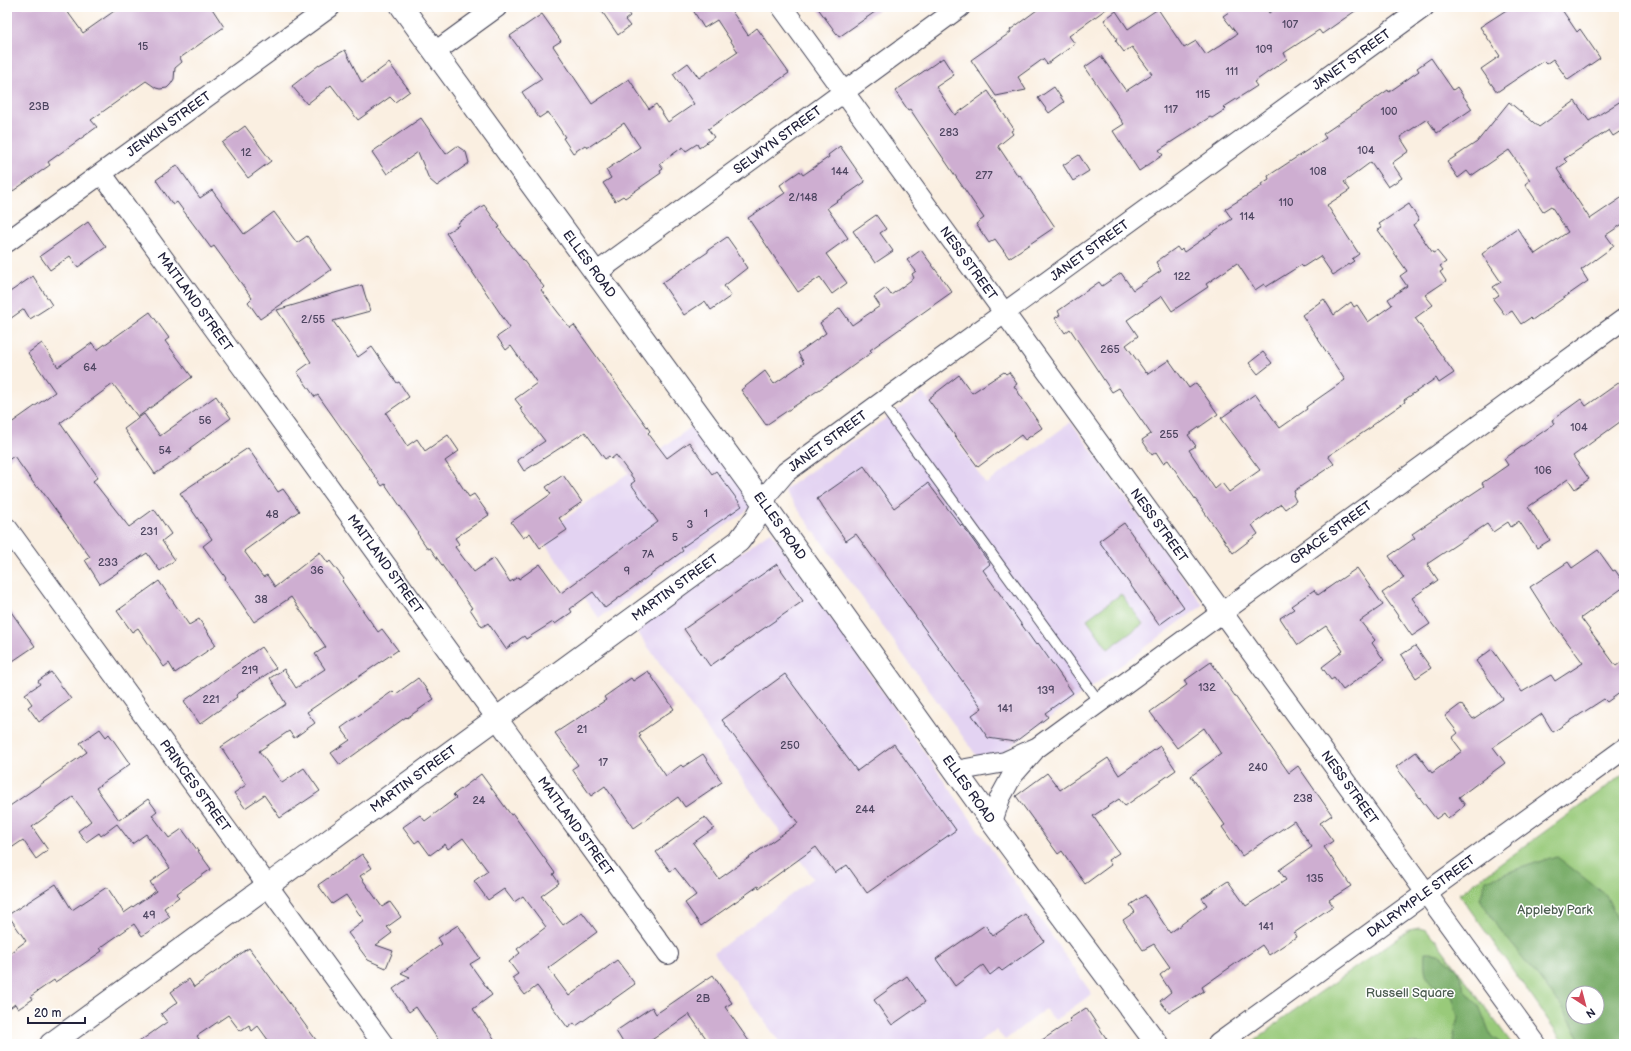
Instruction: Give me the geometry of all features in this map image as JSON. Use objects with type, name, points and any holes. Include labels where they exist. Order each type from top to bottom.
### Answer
[{"type":"main road","name":"ELLES ROAD","points":[[402,7],[764,504],[992,822],[1157,1044]]},
{"type":"main road","name":"MARTIN STREET","points":[[51,1044],[739,541],[757,517],[764,504]]},
{"type":"street","name":"JENKIN STREET","points":[[7,242],[330,7]]},
{"type":"street","points":[[435,52],[496,7]]},
{"type":"street","name":"NESS STREET","points":[[782,7],[1536,1044]]},
{"type":"street","name":"SELWYN STREET","points":[[596,273],[960,7]]},
{"type":"street","name":"JANET STREET","points":[[764,504],[769,492],[786,472],[1424,7]]},
{"type":"street","name":"MAITLAND STREET","points":[[102,174],[668,954]]},
{"type":"street","name":"GRACE STREET","points":[[992,822],[1000,798],[1012,776],[1038,747],[1624,319]]},
{"type":"street","name":"PRINCES STREET","points":[[7,528],[383,1044]]},
{"type":"street","name":"GRACE STREET","points":[[955,771],[1005,762],[1038,747]]},
{"type":"street","name":"DALRYMPLE STREET","points":[[1218,1044],[1624,749]]},
{"type":"lane","points":[[881,402],[1099,702]]},
{"type":"shaded area","points":[[922,393],[928,399],[986,484],[1071,422],[1203,605],[984,766],[784,490]]},
{"type":"shaded area","points":[[698,422],[757,503],[599,618],[540,537]]},
{"type":"shaded area","points":[[771,531],[1092,994],[1055,1020],[1045,1009],[1005,1040],[996,1030],[977,1044],[781,1044],[714,953],[813,878],[636,630]]},
{"type":"green space","points":[[1121,594],[1143,624],[1108,649],[1087,619]]},
{"type":"green space","name":"Appleby Park","points":[[1624,774],[1624,1044],[1565,1044],[1459,894]]},
{"type":"green space","points":[[1556,856],[1606,895],[1624,934],[1624,1044],[1583,1044],[1572,1025],[1605,1025],[1605,985],[1565,985],[1565,1012],[1498,927],[1480,899],[1486,880]]},
{"type":"green space","name":"Russell Square","points":[[1419,928],[1426,930],[1435,939],[1512,1044],[1249,1044],[1272,1028],[1279,1021],[1409,930]]},
{"type":"green space","points":[[1425,952],[1441,955],[1458,970],[1465,990],[1479,1006],[1491,1036],[1502,1044],[1454,1044],[1453,1040],[1458,1017],[1452,996],[1438,988],[1429,980],[1425,970]]},
{"type":"building","points":[[14,7],[64,7],[83,33],[120,7],[211,7],[224,27],[180,58],[182,62],[175,68],[174,79],[167,88],[156,88],[146,81],[91,120],[97,127],[48,162],[50,165],[13,191],[7,183],[7,12]]},
{"type":"building","points":[[599,7],[624,7],[630,16],[625,20],[630,26],[618,35]]},
{"type":"building","points":[[691,7],[735,7],[731,10],[748,35],[757,28],[789,73],[708,129],[714,137],[699,148],[697,144],[686,151],[683,147],[659,164],[663,169],[660,171],[661,173],[625,198],[623,196],[615,201],[603,183],[611,178],[606,170],[640,147],[624,123],[587,148],[585,145],[573,153],[563,138],[565,137],[548,112],[539,118],[522,92],[542,79],[510,36],[542,14],[561,41],[553,46],[592,104],[629,79],[649,109],[656,104],[668,122],[694,104],[673,74],[688,63],[699,78],[738,52],[717,20],[704,28]]},
{"type":"building","points":[[817,7],[882,7],[839,37]]},
{"type":"building","points":[[1041,7],[1109,7],[1069,36],[1075,44],[1047,64],[1043,59],[1018,77],[1026,90],[996,96],[971,60],[1011,32],[1010,30]]},
{"type":"building","points":[[1236,7],[1265,7],[1269,13],[1277,7],[1361,7],[1322,34],[1319,30],[1284,53],[1287,59],[1254,82],[1257,86],[1224,107],[1226,109],[1212,118],[1210,117],[1159,150],[1163,155],[1139,171],[1113,131],[1124,124],[1085,67],[1101,56],[1126,91],[1152,74],[1132,47],[1124,52],[1115,40],[1117,39],[1104,20],[1116,11],[1128,29],[1158,9],[1184,48],[1196,41],[1206,55],[1237,34],[1223,16]]},
{"type":"building","points":[[1511,7],[1560,7],[1577,32],[1580,29],[1600,58],[1568,80],[1553,59],[1546,64],[1543,61],[1497,92],[1481,69],[1500,56],[1480,27]]},
{"type":"building","points":[[345,50],[362,83],[389,63],[410,91],[395,102],[390,97],[358,120],[331,85],[307,104],[292,86],[319,65]]},
{"type":"building","points":[[943,58],[954,75],[936,87],[955,115],[988,91],[1014,129],[1011,131],[1013,134],[998,146],[1018,176],[1020,175],[1055,227],[1009,258],[995,239],[989,243],[976,224],[984,218],[910,109],[908,110],[895,91]]},
{"type":"building","points":[[1431,58],[1453,90],[1457,87],[1472,109],[1437,133],[1427,119],[1400,137],[1409,151],[1392,163],[1402,178],[1388,187],[1371,162],[1344,182],[1350,190],[1327,205],[1359,254],[1352,259],[1354,261],[1333,275],[1320,256],[1303,267],[1301,265],[1266,287],[1264,284],[1255,290],[1237,263],[1206,284],[1208,287],[1172,311],[1162,296],[1127,320],[1138,336],[1126,345],[1146,373],[1147,372],[1148,374],[1169,360],[1189,388],[1196,383],[1218,414],[1188,435],[1196,446],[1189,450],[1215,489],[1222,483],[1229,492],[1260,470],[1221,418],[1255,394],[1280,428],[1307,409],[1306,407],[1345,380],[1302,315],[1324,299],[1334,315],[1351,302],[1354,307],[1357,305],[1368,322],[1392,305],[1388,299],[1407,286],[1400,276],[1407,271],[1378,230],[1382,228],[1379,224],[1409,204],[1419,220],[1413,225],[1433,253],[1437,251],[1446,262],[1440,266],[1443,270],[1440,272],[1446,281],[1425,295],[1433,305],[1415,318],[1454,373],[1439,383],[1436,378],[1404,400],[1405,402],[1372,425],[1373,426],[1328,456],[1334,464],[1294,491],[1295,494],[1293,495],[1296,501],[1285,509],[1281,504],[1252,525],[1258,534],[1233,553],[1168,460],[1163,463],[1156,452],[1152,455],[1142,440],[1151,434],[1119,388],[1112,392],[1070,329],[1065,333],[1055,318],[1060,315],[1058,311],[1099,282],[1102,286],[1121,273],[1133,290],[1161,271],[1156,262],[1177,247],[1180,251],[1182,249],[1184,252],[1232,219],[1225,209],[1262,186],[1261,184],[1269,179],[1268,176],[1326,138],[1323,134],[1419,71],[1417,68]]},
{"type":"building","points":[[1054,87],[1064,102],[1049,113],[1038,98]]},
{"type":"building","points":[[1624,99],[1624,129],[1613,136],[1609,130],[1564,159],[1567,162],[1557,169],[1590,219],[1624,196],[1624,223],[1606,235],[1614,246],[1581,270],[1588,281],[1532,320],[1530,318],[1521,324],[1512,311],[1505,315],[1493,299],[1499,295],[1493,287],[1501,282],[1482,254],[1517,228],[1535,254],[1568,232],[1551,206],[1543,211],[1525,184],[1530,180],[1509,150],[1471,176],[1467,171],[1458,178],[1447,162],[1477,142],[1509,102],[1539,127],[1575,101],[1589,121]]},
{"type":"building","points":[[421,118],[446,154],[457,146],[466,152],[469,163],[437,186],[429,179],[418,152],[387,174],[372,152]]},
{"type":"building","points":[[245,126],[271,161],[248,178],[222,143]]},
{"type":"building","points":[[840,146],[865,182],[827,208],[848,238],[826,254],[847,283],[832,294],[820,277],[798,292],[748,218],[785,193],[780,185],[800,171],[803,175],[829,157],[828,155]]},
{"type":"building","points":[[1079,155],[1089,171],[1073,181],[1063,165]]},
{"type":"building","points":[[177,165],[200,198],[212,190],[244,234],[274,212],[297,243],[307,236],[331,270],[260,319],[248,302],[252,298],[214,246],[211,248],[177,202],[173,205],[156,180]]},
{"type":"building","points":[[484,205],[500,227],[498,228],[544,287],[541,290],[570,328],[574,325],[650,431],[648,433],[667,458],[689,442],[712,474],[716,471],[742,506],[681,548],[683,551],[605,608],[593,592],[570,609],[572,612],[555,624],[553,622],[526,639],[524,636],[506,649],[488,623],[482,627],[470,609],[472,608],[430,548],[428,549],[385,484],[382,486],[318,395],[315,397],[297,372],[311,362],[277,310],[362,285],[370,311],[333,321],[358,357],[372,347],[397,383],[399,382],[409,397],[386,413],[407,446],[417,439],[425,451],[448,435],[459,451],[445,461],[469,497],[474,494],[489,515],[455,538],[459,544],[455,547],[474,572],[494,558],[510,582],[518,577],[519,579],[540,564],[561,593],[658,522],[631,484],[635,481],[616,455],[611,459],[609,456],[605,459],[585,432],[524,471],[517,460],[545,441],[520,409],[522,408],[515,399],[537,383],[511,346],[506,350],[497,337],[510,328],[446,233],[459,225],[458,223]]},
{"type":"building","points":[[876,215],[886,229],[880,233],[893,251],[875,263],[853,231]]},
{"type":"building","points":[[88,222],[106,247],[78,267],[70,256],[50,270],[40,256]]},
{"type":"building","points":[[727,237],[744,261],[743,262],[747,268],[724,286],[731,296],[711,310],[705,301],[684,315],[662,283],[708,252],[708,250]]},
{"type":"building","points":[[921,250],[952,292],[870,350],[872,352],[832,381],[766,425],[741,390],[765,371],[774,384],[804,363],[798,353],[826,333],[820,323],[840,308],[852,325],[880,306],[874,297],[886,288],[891,295],[914,278],[912,274],[916,271],[907,260]]},
{"type":"building","points":[[33,276],[52,305],[30,319],[24,309],[7,321],[7,294]]},
{"type":"building","points":[[150,312],[169,338],[165,341],[192,377],[138,417],[113,384],[60,423],[98,477],[93,481],[129,527],[154,509],[171,534],[162,541],[175,560],[160,571],[147,553],[100,584],[85,560],[90,557],[39,487],[37,488],[14,456],[7,461],[7,426],[55,392],[28,353],[42,343],[58,367],[92,343],[97,350]]},
{"type":"building","points":[[1263,352],[1272,363],[1258,374],[1249,363]]},
{"type":"building","points":[[1004,372],[1006,374],[1009,372],[1017,384],[1014,386],[1042,428],[1025,440],[1021,435],[978,467],[928,399],[959,375],[972,393]]},
{"type":"building","points":[[1624,379],[1624,419],[1573,456],[1589,479],[1575,489],[1568,479],[1528,507],[1550,540],[1537,548],[1519,521],[1511,527],[1508,522],[1493,532],[1487,524],[1427,564],[1438,580],[1412,598],[1430,624],[1412,636],[1382,593],[1404,578],[1389,556],[1415,538],[1412,534],[1484,486],[1482,483],[1508,465],[1504,459],[1554,424],[1552,420],[1581,399],[1586,406]]},
{"type":"building","points":[[216,396],[231,418],[190,448],[191,450],[155,474],[124,429],[144,414],[160,436]]},
{"type":"building","points":[[248,448],[278,492],[283,489],[299,511],[244,551],[263,577],[267,575],[275,587],[320,552],[328,563],[330,561],[344,579],[342,581],[378,632],[382,629],[398,650],[307,712],[315,723],[294,738],[289,731],[259,751],[282,783],[304,768],[320,791],[280,818],[264,795],[245,808],[234,793],[246,785],[221,747],[286,704],[270,678],[284,669],[296,688],[325,669],[315,654],[326,647],[291,597],[254,622],[225,579],[226,578],[203,546],[212,539],[180,493]]},
{"type":"building","points":[[864,466],[894,508],[928,483],[961,526],[962,525],[990,564],[983,570],[1036,645],[1038,643],[1073,693],[1045,713],[1048,717],[1015,742],[988,738],[972,715],[982,708],[856,534],[846,541],[817,499]]},
{"type":"building","points":[[563,475],[582,502],[559,518],[567,530],[540,548],[530,533],[523,538],[511,522],[551,494],[546,487]]},
{"type":"building","points":[[1124,523],[1184,607],[1159,625],[1099,541]]},
{"type":"building","points":[[1598,550],[1613,571],[1615,570],[1624,583],[1624,587],[1581,618],[1616,666],[1624,660],[1624,690],[1607,702],[1604,699],[1553,732],[1542,714],[1493,747],[1505,763],[1459,797],[1465,805],[1448,819],[1444,813],[1436,819],[1396,767],[1416,752],[1432,773],[1462,751],[1452,738],[1458,733],[1445,716],[1461,704],[1473,719],[1503,699],[1476,661],[1492,649],[1522,692],[1551,675],[1555,681],[1583,663],[1551,620],[1530,587],[1568,562],[1572,568]]},
{"type":"building","points":[[777,564],[803,601],[710,666],[684,629]]},
{"type":"building","points":[[1357,568],[1383,605],[1360,621],[1375,640],[1372,643],[1384,660],[1343,690],[1334,678],[1331,680],[1322,667],[1343,651],[1326,626],[1298,645],[1280,618],[1294,609],[1291,606],[1314,590],[1318,595]]},
{"type":"building","points":[[159,581],[189,625],[199,619],[216,645],[175,673],[169,663],[164,667],[138,628],[132,632],[117,611]]},
{"type":"building","points":[[7,606],[35,646],[7,665]]},
{"type":"building","points":[[1415,646],[1431,668],[1416,678],[1401,655]]},
{"type":"building","points":[[261,647],[276,668],[236,695],[237,697],[200,724],[184,701]]},
{"type":"building","points":[[1211,662],[1289,773],[1298,766],[1332,815],[1320,823],[1333,841],[1324,847],[1351,886],[1329,900],[1333,906],[1294,933],[1296,937],[1269,955],[1262,945],[1202,987],[1204,991],[1169,1013],[1160,1001],[1171,992],[1160,975],[1170,967],[1154,944],[1143,950],[1123,920],[1135,912],[1130,905],[1145,895],[1170,933],[1207,905],[1202,898],[1228,881],[1246,906],[1286,880],[1279,870],[1312,847],[1294,821],[1242,856],[1222,827],[1225,825],[1191,776],[1221,754],[1204,728],[1177,748],[1150,712],[1187,685],[1184,681]]},
{"type":"building","points":[[648,671],[674,709],[639,733],[641,736],[639,737],[666,776],[681,765],[683,767],[703,754],[722,782],[685,807],[678,797],[634,828],[605,786],[591,796],[572,769],[578,765],[555,733],[606,700],[604,697],[631,678],[633,681]]},
{"type":"building","points":[[51,672],[71,699],[39,722],[28,707],[32,704],[25,694],[40,684],[38,681]]},
{"type":"building","points":[[785,674],[857,771],[894,744],[956,830],[867,893],[847,865],[835,873],[816,847],[759,888],[758,886],[701,926],[685,903],[696,895],[675,868],[670,871],[656,852],[705,817],[714,828],[693,843],[719,879],[798,823],[722,720]]},
{"type":"building","points":[[418,678],[434,699],[407,718],[406,717],[340,765],[331,753],[350,740],[341,728],[393,691],[396,694]]},
{"type":"building","points":[[100,729],[106,737],[109,734],[130,764],[96,788],[119,820],[148,799],[157,811],[152,815],[169,838],[182,829],[211,869],[176,894],[179,897],[164,908],[170,917],[142,936],[134,924],[100,948],[102,951],[76,969],[55,982],[54,980],[31,996],[33,999],[18,1009],[15,1004],[7,1010],[7,955],[26,941],[8,915],[56,884],[72,910],[107,887],[124,913],[156,891],[150,882],[170,868],[146,834],[132,844],[117,824],[101,836],[99,833],[86,842],[78,831],[91,821],[73,797],[32,827],[48,850],[36,859],[23,840],[7,851],[7,808],[87,752],[80,743]]},
{"type":"building","points":[[1160,746],[1176,770],[1125,806],[1119,799],[1093,816],[1119,853],[1108,860],[1111,865],[1085,884],[1062,851],[1058,854],[1016,796],[1047,773],[1060,790],[1108,758],[1119,775]]},
{"type":"building","points":[[481,774],[511,815],[513,814],[555,873],[553,874],[559,883],[541,896],[563,925],[582,912],[597,932],[548,968],[569,996],[617,960],[635,984],[576,1026],[574,1023],[568,1028],[537,986],[525,995],[512,978],[518,974],[509,962],[520,953],[517,949],[546,927],[523,896],[514,902],[504,889],[488,900],[474,881],[488,871],[463,838],[448,849],[445,844],[430,855],[419,840],[415,843],[403,827],[420,815],[425,821],[456,798],[453,795]]},
{"type":"building","points":[[362,854],[372,868],[360,876],[382,907],[390,902],[401,917],[387,927],[392,933],[376,945],[393,951],[386,968],[368,960],[348,933],[364,921],[346,895],[332,904],[318,885]]},
{"type":"building","points":[[1025,914],[1044,941],[1002,971],[999,968],[990,975],[983,965],[955,986],[936,959],[985,925],[993,936]]},
{"type":"building","points":[[458,925],[480,958],[470,964],[492,995],[473,1009],[498,1044],[441,1044],[416,1007],[409,1012],[393,989],[410,977],[401,973],[442,944],[438,938]]},
{"type":"building","points":[[249,948],[319,1044],[271,1044],[258,1026],[252,1031],[249,1025],[240,1031],[228,1015],[197,1036],[202,1044],[136,1044],[167,1022],[161,1014],[178,1002],[171,992],[189,979],[194,987]]},
{"type":"building","points":[[713,975],[732,1003],[725,1007],[751,1044],[710,1044],[689,1014],[646,1044],[624,1044],[616,1031],[652,1007],[656,1014]]},
{"type":"building","points":[[907,976],[925,1002],[892,1025],[874,1000]]},
{"type":"building","points":[[1086,1008],[1110,1044],[1036,1044],[1071,1021],[1069,1019]]}]
